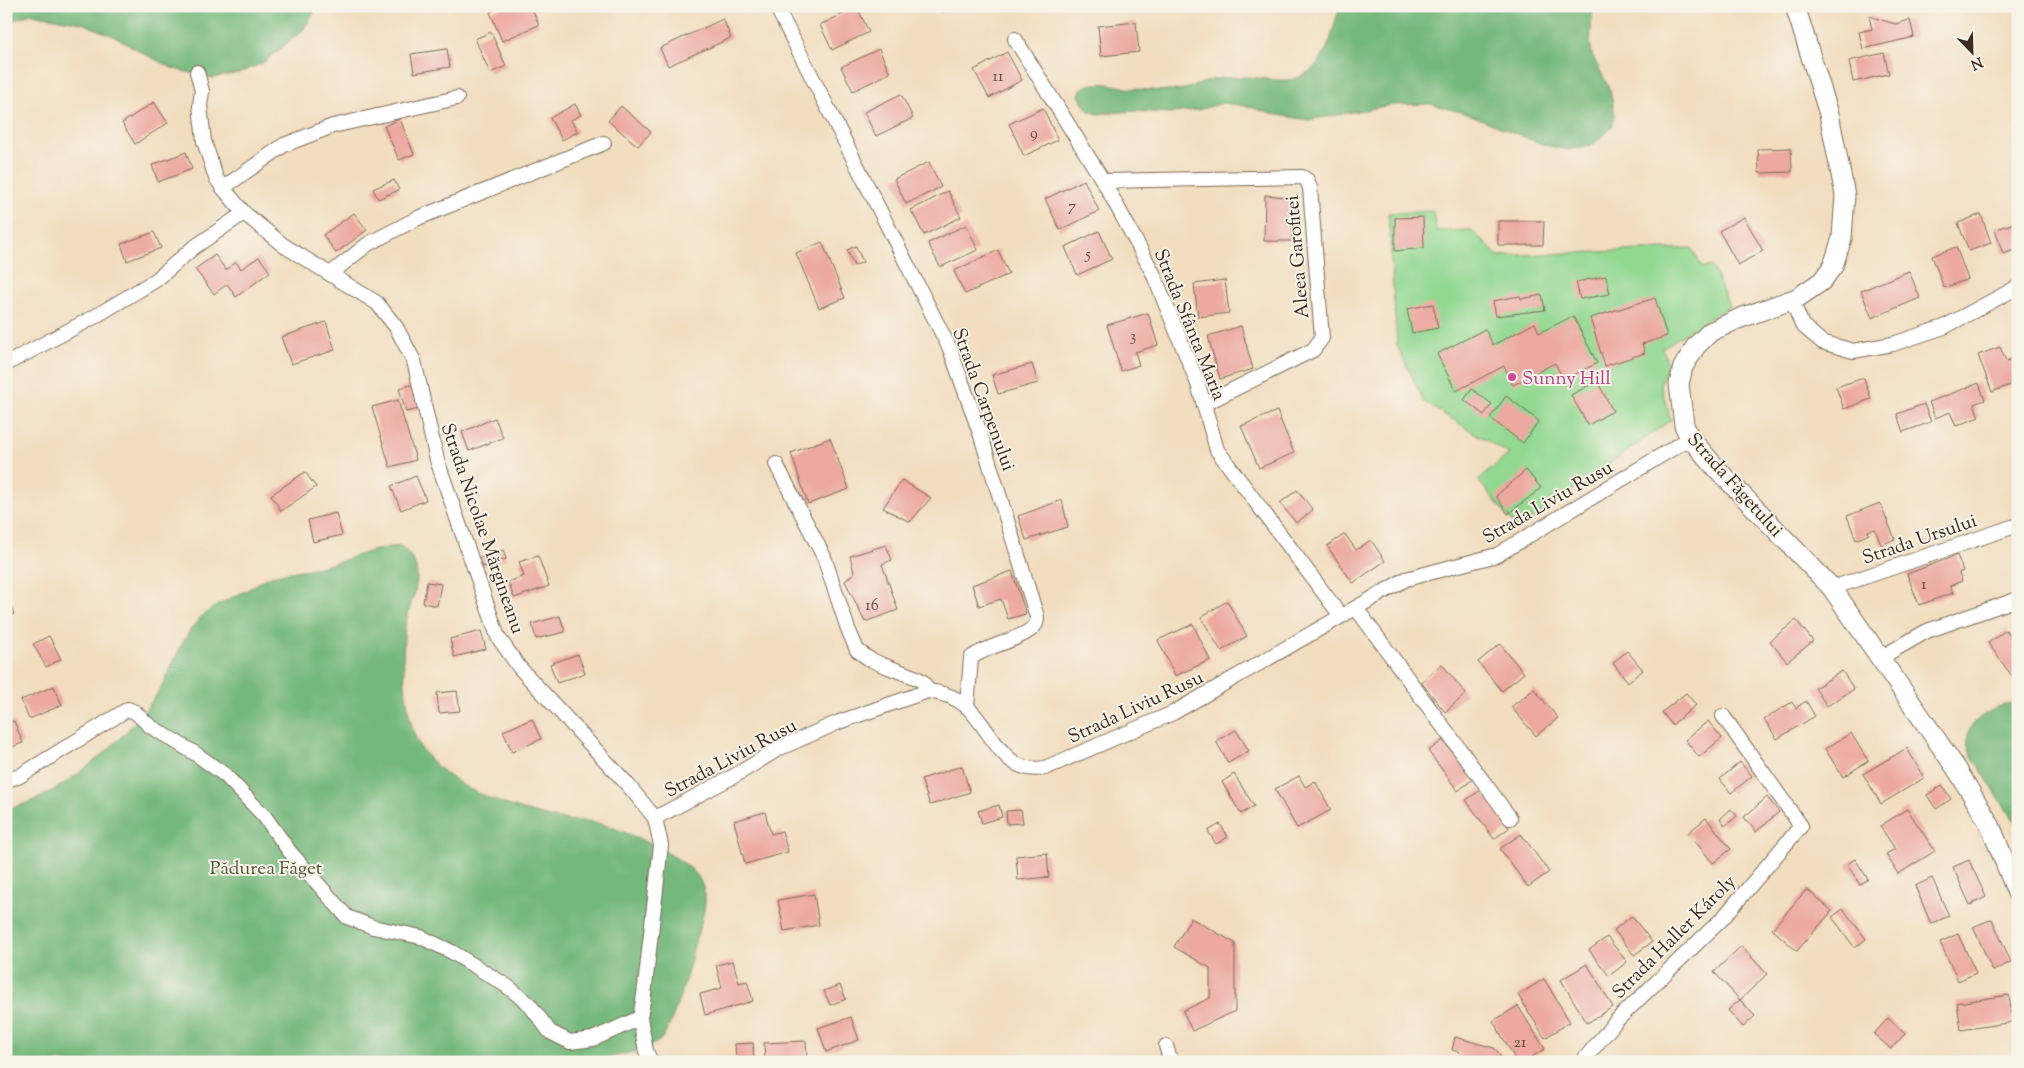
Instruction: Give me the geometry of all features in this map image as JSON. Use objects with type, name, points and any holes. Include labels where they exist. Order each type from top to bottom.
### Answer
[{"type":"main road","name":"Strada Făgetului","points":[[1795,6],[1828,114],[1845,195],[1842,238],[1833,266],[1822,281],[1792,300],[1717,328],[1710,332],[1696,346],[1683,366],[1679,384],[1684,425],[1690,438],[1832,588],[1958,771],[1990,825],[2018,895]]},
{"type":"street","name":"Strada Carpenului","points":[[776,6],[950,349],[980,433],[1037,617],[1035,625],[1028,633],[979,651],[971,658],[967,707]]},
{"type":"street","name":"Strada Sfânta Maria","points":[[1014,39],[1103,181],[1153,273],[1198,384],[1217,450],[1341,616]]},
{"type":"street","name":"Strada Nicolae Mărgineanu","points":[[197,72],[202,91],[200,106],[204,141],[216,178],[244,213],[283,245],[377,303],[396,327],[414,361],[437,460],[498,637],[520,667],[628,785],[655,818],[661,845],[640,1018],[646,1051],[651,1062]]},
{"type":"street","points":[[223,188],[284,145],[333,126],[457,98]]},
{"type":"street","points":[[330,274],[368,244],[418,218],[604,143]]},
{"type":"street","name":"Aleea Garofitei","points":[[1103,181],[1302,177],[1307,180],[1310,188],[1322,338],[1313,350],[1204,404]]},
{"type":"street","points":[[6,364],[94,318],[156,280],[193,248],[244,213]]},
{"type":"street","points":[[1792,300],[1802,325],[1822,342],[1853,351],[1893,344],[1944,327],[2018,287]]},
{"type":"street","name":"Strada Liviu Rusu","points":[[655,818],[736,775],[778,750],[838,722],[928,691],[944,694],[967,707],[1012,763],[1032,771],[1045,768],[1173,713],[1406,578],[1497,555],[1690,438]]},
{"type":"street","points":[[776,464],[824,557],[857,650],[883,665],[917,678],[923,682],[928,691]]},
{"type":"street","name":"Strada Ursului","points":[[1832,588],[2018,525]]},
{"type":"street","points":[[1880,658],[1928,631],[2018,599]]},
{"type":"street","points":[[1356,608],[1510,818]]},
{"type":"street","points":[[6,780],[18,777],[128,708],[150,726],[196,754],[225,776],[265,817],[290,852],[347,917],[373,927],[421,937],[452,952],[507,986],[529,1004],[550,1032],[570,1042],[594,1039],[640,1018]]},
{"type":"street","name":"Strada Haller Károly","points":[[1582,1062],[1616,1021],[1723,918],[1801,826],[1723,716]]},
{"type":"street","points":[[1166,1046],[1171,1062]]},
{"type":"green space","points":[[6,6],[318,6],[303,30],[263,63],[239,73],[213,78],[174,69],[118,38],[82,23],[32,14],[6,22]]},
{"type":"green space","points":[[1340,6],[1593,6],[1590,41],[1592,55],[1610,90],[1615,115],[1612,127],[1593,144],[1568,150],[1544,145],[1471,115],[1431,104],[1391,105],[1309,120],[1272,114],[1247,106],[1223,103],[1198,110],[1172,113],[1134,111],[1097,114],[1089,111],[1079,95],[1081,89],[1102,83],[1136,89],[1173,90],[1185,89],[1225,78],[1249,77],[1283,80],[1299,77],[1315,67],[1321,59],[1329,42]]},
{"type":"green space","points":[[1433,211],[1436,231],[1472,230],[1498,256],[1692,248],[1702,268],[1712,266],[1729,306],[1662,348],[1668,364],[1660,384],[1671,420],[1518,529],[1478,480],[1509,454],[1424,402],[1397,345],[1388,213]]},
{"type":"green space","name":"Pădurea Făget","points":[[401,546],[414,562],[417,574],[416,587],[405,629],[404,665],[407,704],[415,737],[430,759],[440,769],[463,785],[501,803],[553,818],[593,822],[617,829],[647,842],[687,866],[700,881],[705,895],[704,912],[680,997],[663,1037],[647,1048],[595,1062],[6,1062],[6,809],[47,794],[68,781],[109,749],[127,731],[155,697],[186,636],[200,618],[211,609],[269,577],[324,566],[371,551]]},
{"type":"green space","points":[[2018,701],[2018,825],[1972,757],[1968,746],[1968,737],[1970,728],[1983,715],[2001,706]]},
{"type":"building","points":[[504,6],[531,6],[539,25],[502,41],[490,12]]},
{"type":"building","points":[[820,6],[837,6],[823,12]]},
{"type":"building","points":[[939,6],[954,6],[942,12]]},
{"type":"building","points":[[857,7],[869,32],[832,50],[820,25]]},
{"type":"building","points":[[1869,16],[1895,24],[1910,20],[1914,37],[1863,49],[1859,32],[1872,29]]},
{"type":"building","points":[[723,19],[731,38],[668,66],[660,48]]},
{"type":"building","points":[[1136,22],[1139,52],[1101,56],[1098,26]]},
{"type":"building","points":[[491,32],[506,66],[490,73],[475,39]]},
{"type":"building","points":[[447,49],[450,67],[414,73],[411,54]]},
{"type":"building","points":[[879,49],[890,73],[853,91],[841,67]]},
{"type":"building","points":[[1007,52],[1022,80],[989,98],[974,70]]},
{"type":"building","points":[[1884,53],[1889,74],[1853,82],[1849,61]]},
{"type":"building","points":[[901,94],[913,118],[876,136],[864,112]]},
{"type":"building","points":[[154,102],[168,123],[135,144],[122,123]]},
{"type":"building","points":[[575,104],[581,115],[571,120],[578,132],[562,140],[550,118]]},
{"type":"building","points":[[621,106],[651,132],[638,146],[608,121]]},
{"type":"building","points":[[1043,108],[1058,140],[1024,156],[1009,124]]},
{"type":"building","points":[[400,119],[414,154],[399,160],[384,126]]},
{"type":"building","points":[[1791,148],[1792,172],[1759,173],[1758,149]]},
{"type":"building","points":[[186,152],[192,169],[158,182],[152,165]]},
{"type":"building","points":[[929,162],[941,187],[906,204],[894,179]]},
{"type":"building","points":[[394,180],[399,190],[378,199],[373,189]]},
{"type":"building","points":[[1084,180],[1099,211],[1060,230],[1045,199]]},
{"type":"building","points":[[948,191],[961,217],[924,235],[911,210]]},
{"type":"building","points":[[1265,195],[1294,198],[1292,241],[1264,241]]},
{"type":"building","points":[[354,213],[367,230],[336,253],[323,235]]},
{"type":"building","points":[[1981,214],[1991,243],[1969,251],[1958,223]]},
{"type":"building","points":[[1423,217],[1424,248],[1395,251],[1395,218]]},
{"type":"building","points":[[1744,217],[1763,251],[1738,265],[1719,231]]},
{"type":"building","points":[[1498,221],[1544,221],[1543,245],[1498,245]]},
{"type":"building","points":[[2018,222],[2018,249],[2003,254],[1995,229]]},
{"type":"building","points":[[966,225],[978,250],[940,267],[928,243]]},
{"type":"building","points":[[1099,231],[1112,259],[1077,275],[1065,247]]},
{"type":"building","points":[[154,232],[161,248],[127,261],[121,244]]},
{"type":"building","points":[[822,242],[845,298],[819,308],[796,253]]},
{"type":"building","points":[[856,246],[863,262],[854,266],[847,250]]},
{"type":"building","points":[[1956,247],[1968,279],[1944,288],[1932,256]]},
{"type":"building","points":[[998,250],[1009,274],[965,294],[954,271]]},
{"type":"building","points":[[215,255],[226,270],[236,262],[241,269],[259,257],[270,272],[236,297],[227,284],[214,294],[195,269]]},
{"type":"building","points":[[1909,271],[1920,298],[1872,318],[1861,291]]},
{"type":"building","points":[[1606,276],[1610,294],[1580,299],[1576,282]]},
{"type":"building","points":[[1225,280],[1229,313],[1198,317],[1194,284]]},
{"type":"building","points":[[1542,295],[1545,310],[1496,316],[1493,301],[1520,296],[1521,299]]},
{"type":"building","points":[[1655,298],[1667,336],[1642,344],[1645,353],[1605,366],[1590,318]]},
{"type":"building","points":[[1433,304],[1438,328],[1412,333],[1407,309]]},
{"type":"building","points":[[1148,313],[1158,345],[1135,352],[1139,365],[1121,371],[1107,325]]},
{"type":"building","points":[[1573,316],[1597,363],[1564,380],[1555,363],[1513,385],[1504,366],[1456,391],[1437,354],[1485,329],[1493,345],[1535,323],[1539,333]]},
{"type":"building","points":[[326,322],[335,350],[291,364],[281,337]]},
{"type":"building","points":[[1241,326],[1253,369],[1220,379],[1208,336]]},
{"type":"building","points":[[2000,347],[2006,361],[2018,357],[2018,382],[1992,392],[1978,355]]},
{"type":"building","points":[[1032,364],[1038,383],[998,394],[992,375]]},
{"type":"building","points":[[1864,378],[1871,399],[1844,409],[1836,387]]},
{"type":"building","points":[[1597,381],[1613,411],[1588,425],[1571,395]]},
{"type":"building","points":[[1979,383],[1985,400],[1974,404],[1979,417],[1956,426],[1950,412],[1935,418],[1929,402]]},
{"type":"building","points":[[412,385],[419,409],[406,412],[399,388]]},
{"type":"building","points":[[1472,389],[1492,404],[1484,415],[1464,400]]},
{"type":"building","points":[[1506,396],[1539,421],[1523,443],[1490,418]]},
{"type":"building","points":[[398,400],[416,460],[390,467],[372,407]]},
{"type":"building","points":[[1924,404],[1931,422],[1903,432],[1897,414]]},
{"type":"building","points":[[1277,411],[1294,453],[1259,468],[1241,426]]},
{"type":"building","points":[[495,418],[503,438],[469,451],[462,432]]},
{"type":"building","points":[[830,438],[849,489],[808,504],[791,453]]},
{"type":"building","points":[[1526,470],[1541,488],[1508,514],[1496,496]]},
{"type":"building","points":[[305,472],[316,487],[281,511],[271,495]]},
{"type":"building","points":[[416,476],[426,500],[401,510],[391,486]]},
{"type":"building","points":[[902,480],[931,498],[910,522],[883,508]]},
{"type":"building","points":[[1297,490],[1313,510],[1296,523],[1280,503]]},
{"type":"building","points":[[1062,500],[1068,527],[1026,540],[1018,516]]},
{"type":"building","points":[[1880,503],[1895,539],[1881,545],[1875,529],[1868,531],[1869,534],[1856,540],[1847,516]]},
{"type":"building","points":[[336,513],[342,535],[313,542],[308,520]]},
{"type":"building","points":[[1345,534],[1356,550],[1371,540],[1385,561],[1353,583],[1327,546]]},
{"type":"building","points":[[886,545],[892,560],[882,564],[898,610],[865,622],[845,581],[854,573],[850,556]]},
{"type":"building","points":[[503,550],[506,559],[479,568],[477,559]]},
{"type":"building","points":[[1957,555],[1963,571],[1959,573],[1962,581],[1950,586],[1953,593],[1919,605],[1907,574]]},
{"type":"building","points":[[538,556],[549,586],[514,598],[508,582],[524,576],[519,562]]},
{"type":"building","points":[[1012,571],[1026,614],[1008,619],[1001,599],[979,606],[972,585]]},
{"type":"building","points":[[427,582],[441,584],[437,606],[423,603]]},
{"type":"building","points":[[6,593],[14,614],[6,617]]},
{"type":"building","points":[[1227,601],[1247,636],[1221,651],[1201,617]]},
{"type":"building","points":[[560,616],[565,632],[536,639],[532,624]]},
{"type":"building","points":[[1796,620],[1813,641],[1787,662],[1770,641]]},
{"type":"building","points":[[1193,624],[1210,660],[1175,676],[1158,640]]},
{"type":"building","points":[[2006,630],[2018,646],[2018,676],[2014,679],[1988,643]]},
{"type":"building","points":[[481,631],[486,649],[454,657],[450,639]]},
{"type":"building","points":[[49,636],[61,659],[46,667],[33,644]]},
{"type":"building","points":[[1500,644],[1524,673],[1502,691],[1478,662]]},
{"type":"building","points":[[1627,651],[1643,670],[1628,682],[1613,663]]},
{"type":"building","points":[[578,654],[585,673],[557,683],[550,664]]},
{"type":"building","points":[[1442,664],[1466,694],[1445,712],[1421,682]]},
{"type":"building","points":[[1842,671],[1854,689],[1827,706],[1815,688]]},
{"type":"building","points":[[54,686],[62,705],[29,719],[21,700]]},
{"type":"building","points":[[1534,689],[1558,718],[1536,736],[1511,707]]},
{"type":"building","points":[[457,691],[460,711],[439,713],[437,693]]},
{"type":"building","points":[[1686,693],[1696,705],[1672,725],[1662,712]]},
{"type":"building","points":[[1806,701],[1815,716],[1777,739],[1764,719],[1792,702],[1796,708]]},
{"type":"building","points":[[532,719],[541,739],[512,752],[503,731]]},
{"type":"building","points":[[14,721],[23,743],[6,749],[6,724]]},
{"type":"building","points":[[1708,721],[1722,738],[1699,757],[1685,740]]},
{"type":"building","points":[[1236,730],[1249,751],[1228,763],[1216,741]]},
{"type":"building","points":[[1851,733],[1868,761],[1843,777],[1825,749]]},
{"type":"building","points":[[1443,740],[1473,779],[1458,791],[1428,751]]},
{"type":"building","points":[[1907,748],[1924,778],[1881,804],[1863,774]]},
{"type":"building","points":[[1740,762],[1752,776],[1731,793],[1720,779]]},
{"type":"building","points":[[962,766],[970,792],[930,805],[921,779]]},
{"type":"building","points":[[1234,774],[1254,806],[1241,814],[1222,782]]},
{"type":"building","points":[[1299,776],[1305,787],[1315,781],[1331,810],[1297,828],[1275,789]]},
{"type":"building","points":[[1942,785],[1951,799],[1936,809],[1927,795]]},
{"type":"building","points":[[1481,790],[1509,828],[1494,839],[1466,800]]},
{"type":"building","points":[[1767,797],[1779,812],[1756,832],[1744,817]]},
{"type":"building","points":[[999,805],[1002,817],[982,823],[978,811]]},
{"type":"building","points":[[1731,809],[1737,816],[1725,826],[1720,819]]},
{"type":"building","points":[[1907,809],[1935,851],[1898,874],[1886,854],[1895,849],[1880,826]]},
{"type":"building","points":[[1021,810],[1023,823],[1007,824],[1006,811]]},
{"type":"building","points":[[765,812],[771,834],[782,831],[788,852],[745,864],[734,821]]},
{"type":"building","points":[[1706,818],[1731,849],[1713,863],[1688,833]]},
{"type":"building","points":[[1220,824],[1228,837],[1216,844],[1208,831]]},
{"type":"building","points":[[1521,834],[1549,872],[1528,887],[1500,849]]},
{"type":"building","points":[[1047,853],[1049,877],[1018,880],[1016,856]]},
{"type":"building","points":[[1855,859],[1868,879],[1860,885],[1847,864]]},
{"type":"building","points":[[1969,860],[1986,897],[1970,905],[1953,867]]},
{"type":"building","points":[[1932,878],[1949,916],[1931,924],[1915,886]]},
{"type":"building","points":[[1807,889],[1832,911],[1797,951],[1772,929]]},
{"type":"building","points":[[814,894],[819,925],[784,931],[778,900]]},
{"type":"building","points":[[1843,909],[1866,939],[1855,948],[1832,917]]},
{"type":"building","points":[[1632,916],[1652,942],[1634,955],[1614,930]]},
{"type":"building","points":[[1191,918],[1235,943],[1235,1011],[1192,1031],[1183,1011],[1210,998],[1210,968],[1174,947]]},
{"type":"building","points":[[1992,919],[2011,962],[1993,971],[1973,927]]},
{"type":"building","points":[[1958,934],[1976,973],[1958,981],[1940,942]]},
{"type":"building","points":[[1607,937],[1627,962],[1609,976],[1589,950]]},
{"type":"building","points":[[1741,946],[1767,974],[1740,1000],[1714,972]]},
{"type":"building","points":[[733,961],[739,983],[747,981],[753,1001],[705,1015],[700,994],[722,988],[716,965]]},
{"type":"building","points":[[1587,964],[1613,1007],[1587,1023],[1561,980]]},
{"type":"building","points":[[1544,979],[1570,1022],[1545,1038],[1518,995]]},
{"type":"building","points":[[840,985],[846,999],[830,1005],[824,991]]},
{"type":"building","points":[[2009,995],[2013,1022],[1961,1030],[1957,1003]]},
{"type":"building","points":[[1740,1000],[1755,1016],[1743,1027],[1728,1010]]},
{"type":"building","points":[[1518,1006],[1545,1049],[1523,1062],[1517,1062],[1493,1021]]},
{"type":"building","points":[[851,1017],[859,1040],[826,1052],[818,1028]]},
{"type":"building","points":[[1888,1018],[1905,1034],[1891,1049],[1874,1034]]},
{"type":"building","points":[[1455,1037],[1494,1048],[1499,1053],[1502,1062],[1465,1062],[1463,1058],[1459,1057],[1460,1052],[1452,1050]]},
{"type":"building","points":[[806,1041],[807,1061],[765,1062],[764,1043]]},
{"type":"building","points":[[753,1043],[754,1062],[736,1062],[735,1044]]},
{"type":"place","name":"Sunny Hill","points":[[1512,377]]}]
